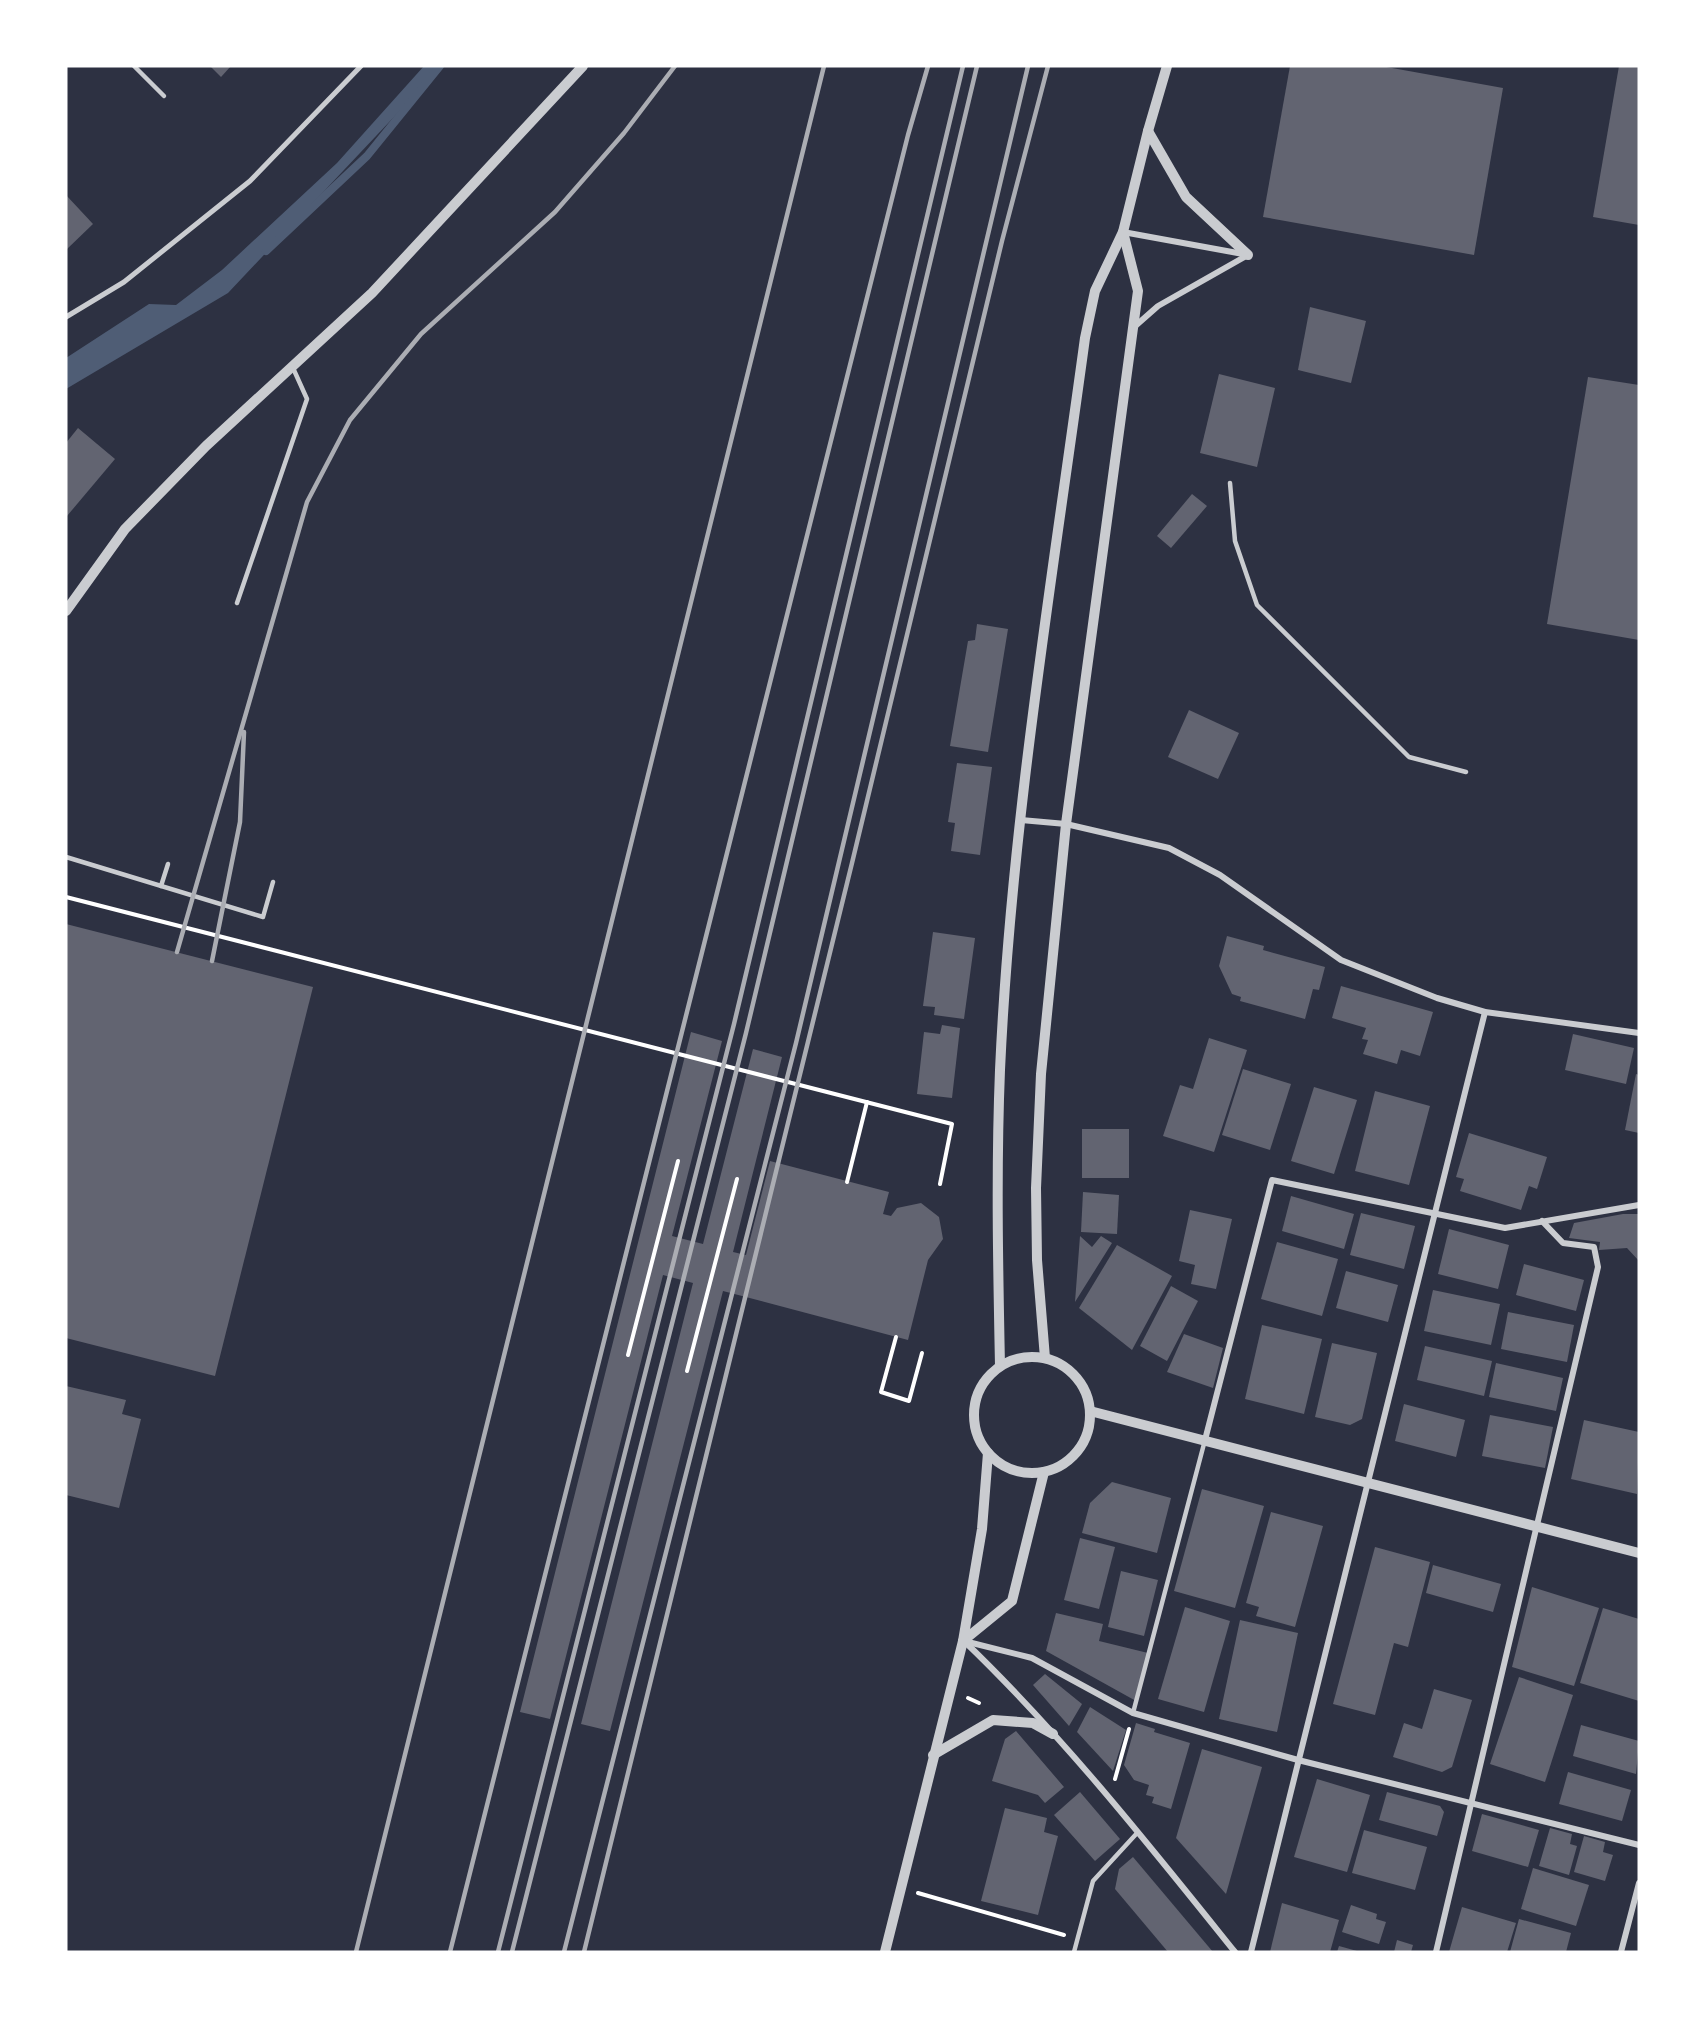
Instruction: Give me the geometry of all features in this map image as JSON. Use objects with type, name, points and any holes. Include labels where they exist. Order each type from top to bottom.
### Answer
[{"type":"street","points":[[66,317],[124,282],[250,181],[361,66]]},
{"type":"street","points":[[66,610],[125,529],[206,446],[372,293],[583,66]]},
{"type":"street","points":[[1000,1366],[997,1196],[1000,1068],[1021,820],[1084,338],[1095,291],[1123,232],[1167,66]]},
{"type":"street","points":[[1148,131],[1186,197],[1250,255]]},
{"type":"street","points":[[1123,232],[1250,255]]},
{"type":"street","points":[[1045,1358],[1037,1260],[1036,1188],[1041,1074],[1066,824],[1138,291],[1123,232]]},
{"type":"street","points":[[1133,328],[1158,306],[1250,255]]},
{"type":"street","points":[[1021,820],[1066,824],[1168,848],[1220,875],[1341,960],[1437,998],[1485,1012],[1639,1033]]},
{"type":"street","points":[[1251,1952],[1366,1482],[1485,1012]]},
{"type":"street","points":[[1205,1440],[1272,1180],[1505,1228],[1639,1205]]},
{"type":"street","points":[[1436,1952],[1598,1267],[1594,1247],[1563,1243],[1542,1221]]},
{"type":"street","points":[[1028,1357],[1045,1358],[1065,1367],[1081,1383],[1090,1411],[1088,1431],[1079,1449],[1063,1464],[1044,1472],[1024,1472],[1004,1466],[988,1453],[979,1439],[974,1423],[974,1407],[987,1377],[1000,1366],[1028,1357]]},
{"type":"street","points":[[1090,1411],[1639,1553]]},
{"type":"street","points":[[885,1952],[963,1641],[982,1529],[988,1453]]},
{"type":"street","points":[[963,1641],[1012,1601],[1044,1472]]},
{"type":"street","points":[[963,1641],[1032,1658],[1133,1713],[1298,1760],[1639,1845]]},
{"type":"street","points":[[963,1641],[1014,1689],[1138,1832],[1235,1952]]},
{"type":"street","points":[[933,1755],[993,1720],[1033,1723],[1053,1734]]},
{"type":"street","points":[[1621,1952],[1639,1883]]},
{"type":"lane","points":[[134,66],[164,96]]},
{"type":"lane","points":[[237,603],[307,399],[292,367]]},
{"type":"lane","points":[[1230,483],[1235,541],[1257,605],[1408,757],[1466,772]]},
{"type":"lane","points":[[66,857],[263,917],[273,882]]},
{"type":"lane","points":[[161,886],[168,864]]},
{"type":"lane","points":[[1133,1713],[1205,1440]]},
{"type":"lane","points":[[1074,1952],[1093,1881],[1138,1832]]},
{"type":"path","points":[[66,897],[952,1124],[940,1184]]},
{"type":"path","points":[[846,1182],[867,1102]]},
{"type":"path","points":[[628,1354],[678,1161]]},
{"type":"path","points":[[687,1371],[737,1179]]},
{"type":"path","points":[[896,1337],[881,1392],[909,1401],[922,1353]]},
{"type":"path","points":[[1109,1798],[1133,1713]]},
{"type":"path","points":[[900,1888],[1077,1939]]},
{"type":"water","points":[[424,66],[442,66],[228,293],[66,389],[66,358],[149,304],[176,305],[222,270],[337,163]]},
{"type":"building","points":[[210,66],[231,66],[221,77]]},
{"type":"building","points":[[1290,66],[1381,66],[1503,88],[1474,255],[1263,217]]},
{"type":"building","points":[[1619,66],[1639,66],[1639,225],[1593,217]]},
{"type":"building","points":[[66,195],[93,224],[66,250]]},
{"type":"building","points":[[1310,307],[1366,321],[1351,383],[1298,370]]},
{"type":"building","points":[[1219,374],[1275,388],[1257,467],[1200,453]]},
{"type":"building","points":[[1588,377],[1639,385],[1639,640],[1547,624]]},
{"type":"building","points":[[78,428],[115,459],[67,516],[66,443]]},
{"type":"building","points":[[1192,494],[1207,506],[1171,548],[1157,536]]},
{"type":"building","points":[[977,624],[1008,629],[988,752],[950,746],[968,641],[975,640]]},
{"type":"building","points":[[1189,710],[1239,733],[1218,779],[1168,757]]},
{"type":"building","points":[[957,763],[992,767],[980,855],[951,851],[955,823],[948,822]]},
{"type":"building","points":[[66,924],[313,987],[215,1376],[66,1338]]},
{"type":"building","points":[[933,932],[975,938],[964,1019],[934,1015],[935,1007],[923,1006]]},
{"type":"building","points":[[1227,936],[1264,946],[1263,950],[1325,967],[1319,990],[1313,989],[1305,1019],[1240,1001],[1241,997],[1232,994],[1219,966]]},
{"type":"building","points":[[1341,986],[1433,1012],[1420,1056],[1401,1050],[1397,1064],[1363,1054],[1368,1040],[1362,1039],[1366,1028],[1332,1018]]},
{"type":"building","points":[[942,1025],[960,1028],[952,1098],[917,1094],[924,1032],[940,1034]]},
{"type":"building","points":[[691,1032],[722,1041],[672,1236],[703,1244],[753,1049],[782,1057],[733,1252],[746,1255],[770,1161],[889,1192],[883,1214],[891,1216],[897,1208],[921,1203],[939,1217],[943,1239],[928,1260],[908,1340],[723,1291],[610,1731],[581,1724],[693,1283],[663,1275],[550,1719],[520,1712]]},
{"type":"building","points":[[1573,1034],[1634,1048],[1626,1084],[1565,1070]]},
{"type":"building","points":[[1209,1038],[1247,1050],[1214,1152],[1163,1136],[1180,1085],[1193,1089]]},
{"type":"building","points":[[1243,1069],[1291,1084],[1270,1150],[1222,1135]]},
{"type":"building","points":[[1636,1074],[1639,1075],[1639,1133],[1625,1130]]},
{"type":"building","points":[[1314,1087],[1357,1100],[1334,1174],[1291,1161]]},
{"type":"building","points":[[1375,1091],[1430,1106],[1409,1185],[1355,1171]]},
{"type":"building","points":[[1082,1129],[1129,1129],[1129,1178],[1082,1178]]},
{"type":"building","points":[[1469,1133],[1547,1157],[1537,1189],[1529,1186],[1521,1210],[1460,1191],[1464,1179],[1456,1177]]},
{"type":"building","points":[[1083,1192],[1119,1195],[1117,1234],[1081,1232]]},
{"type":"building","points":[[1291,1196],[1354,1214],[1344,1249],[1282,1231]]},
{"type":"building","points":[[1190,1210],[1232,1219],[1216,1289],[1191,1284],[1195,1265],[1179,1261]]},
{"type":"building","points":[[1361,1213],[1415,1226],[1404,1269],[1350,1255]]},
{"type":"building","points":[[1623,1214],[1639,1214],[1639,1261],[1627,1248],[1599,1250],[1600,1242],[1569,1238],[1574,1223]]},
{"type":"building","points":[[1449,1229],[1509,1245],[1498,1289],[1438,1274]]},
{"type":"building","points":[[1080,1236],[1092,1247],[1101,1236],[1112,1243],[1075,1302]]},
{"type":"building","points":[[1277,1242],[1338,1259],[1322,1316],[1261,1299]]},
{"type":"building","points":[[1117,1245],[1172,1276],[1132,1350],[1079,1308]]},
{"type":"building","points":[[1524,1264],[1584,1280],[1576,1311],[1516,1295]]},
{"type":"building","points":[[1346,1271],[1398,1285],[1388,1322],[1336,1308]]},
{"type":"building","points":[[1171,1286],[1198,1301],[1167,1361],[1140,1346]]},
{"type":"building","points":[[1433,1290],[1500,1304],[1491,1345],[1424,1331]]},
{"type":"building","points":[[1508,1312],[1574,1325],[1567,1362],[1501,1349]]},
{"type":"building","points":[[1262,1325],[1322,1339],[1304,1414],[1245,1399]]},
{"type":"building","points":[[1184,1334],[1223,1348],[1213,1388],[1167,1372]]},
{"type":"building","points":[[1332,1343],[1377,1353],[1362,1419],[1350,1425],[1315,1417]]},
{"type":"building","points":[[1425,1346],[1492,1361],[1484,1396],[1417,1380]]},
{"type":"building","points":[[1496,1363],[1563,1378],[1556,1411],[1489,1397]]},
{"type":"building","points":[[66,1386],[126,1400],[122,1414],[141,1419],[119,1508],[66,1495]]},
{"type":"building","points":[[1404,1404],[1465,1420],[1456,1457],[1395,1441]]},
{"type":"building","points":[[1490,1415],[1553,1427],[1545,1468],[1482,1456]]},
{"type":"building","points":[[1584,1420],[1639,1432],[1637,1494],[1571,1479]]},
{"type":"building","points":[[1112,1482],[1171,1498],[1157,1553],[1082,1533],[1090,1503]]},
{"type":"building","points":[[1202,1489],[1264,1506],[1235,1608],[1174,1591]]},
{"type":"building","points":[[1271,1512],[1323,1526],[1295,1627],[1256,1616],[1259,1607],[1246,1603]]},
{"type":"building","points":[[1080,1538],[1115,1547],[1099,1609],[1064,1600]]},
{"type":"building","points":[[1375,1547],[1430,1562],[1408,1647],[1394,1643],[1375,1715],[1333,1704]]},
{"type":"building","points":[[1433,1565],[1501,1584],[1493,1612],[1426,1593]]},
{"type":"building","points":[[1121,1571],[1158,1580],[1144,1636],[1108,1627]]},
{"type":"building","points":[[1532,1587],[1599,1608],[1574,1686],[1512,1667]]},
{"type":"building","points":[[1185,1607],[1230,1621],[1204,1712],[1158,1699]]},
{"type":"building","points":[[1603,1608],[1639,1619],[1639,1701],[1580,1683]]},
{"type":"building","points":[[1056,1613],[1103,1624],[1099,1641],[1148,1653],[1136,1701],[1046,1651]]},
{"type":"building","points":[[1240,1620],[1298,1633],[1277,1732],[1219,1719]]},
{"type":"building","points":[[1045,1674],[1082,1704],[1069,1726],[1033,1685]]},
{"type":"building","points":[[1519,1677],[1573,1695],[1545,1782],[1490,1764]]},
{"type":"building","points":[[1434,1689],[1472,1700],[1452,1767],[1442,1772],[1393,1757],[1404,1723],[1422,1729]]},
{"type":"building","points":[[1090,1707],[1126,1730],[1113,1771],[1077,1732]]},
{"type":"building","points":[[1136,1723],[1155,1729],[1154,1732],[1190,1743],[1171,1809],[1152,1803],[1154,1797],[1146,1795],[1149,1785],[1134,1780],[1124,1765]]},
{"type":"building","points":[[1581,1725],[1639,1741],[1636,1774],[1573,1756]]},
{"type":"building","points":[[1016,1731],[1064,1787],[1045,1803],[1038,1795],[992,1781],[1005,1739]]},
{"type":"building","points":[[1202,1749],[1262,1767],[1226,1894],[1176,1838]]},
{"type":"building","points":[[1568,1772],[1631,1790],[1622,1821],[1559,1804]]},
{"type":"building","points":[[1317,1779],[1370,1795],[1347,1872],[1294,1857]]},
{"type":"building","points":[[1080,1792],[1120,1839],[1095,1861],[1054,1815]]},
{"type":"building","points":[[1387,1792],[1440,1806],[1444,1812],[1437,1836],[1379,1820]]},
{"type":"building","points":[[1005,1808],[1047,1818],[1044,1832],[1058,1836],[1038,1915],[981,1901]]},
{"type":"building","points":[[1482,1814],[1539,1830],[1528,1867],[1472,1851]]},
{"type":"building","points":[[1550,1828],[1572,1834],[1570,1844],[1577,1846],[1569,1875],[1539,1866]]},
{"type":"building","points":[[1364,1830],[1427,1847],[1415,1890],[1352,1873]]},
{"type":"building","points":[[1584,1836],[1605,1842],[1603,1852],[1613,1855],[1605,1881],[1574,1872]]},
{"type":"building","points":[[1133,1857],[1213,1952],[1168,1952],[1115,1889],[1119,1869]]},
{"type":"building","points":[[1533,1868],[1589,1885],[1576,1926],[1521,1909]]},
{"type":"building","points":[[1282,1903],[1339,1920],[1330,1952],[1270,1952]]},
{"type":"building","points":[[1351,1905],[1377,1914],[1376,1919],[1386,1922],[1379,1944],[1342,1932]]},
{"type":"building","points":[[1462,1907],[1516,1923],[1507,1952],[1449,1952]]},
{"type":"building","points":[[1519,1919],[1571,1933],[1566,1952],[1510,1952]]},
{"type":"building","points":[[1397,1940],[1413,1945],[1411,1952],[1394,1952]]},
{"type":"building","points":[[1339,1946],[1357,1951],[1357,1952],[1337,1952]]},
{"type":"waterway","points":[[266,251],[367,156],[440,66]]},
{"type":"railway","points":[[177,952],[307,502],[350,420],[421,334],[555,212],[624,133],[675,66]]},
{"type":"railway","points":[[356,1952],[824,66]]},
{"type":"railway","points":[[450,1952],[908,135],[928,66]]},
{"type":"railway","points":[[498,1952],[734,1024],[963,66]]},
{"type":"railway","points":[[512,1952],[746,1033],[977,66]]},
{"type":"railway","points":[[564,1952],[796,1043],[1028,66]]},
{"type":"railway","points":[[584,1952],[852,863],[1002,241],[1048,66]]},
{"type":"railway","points":[[212,961],[240,822],[244,732]]}]
